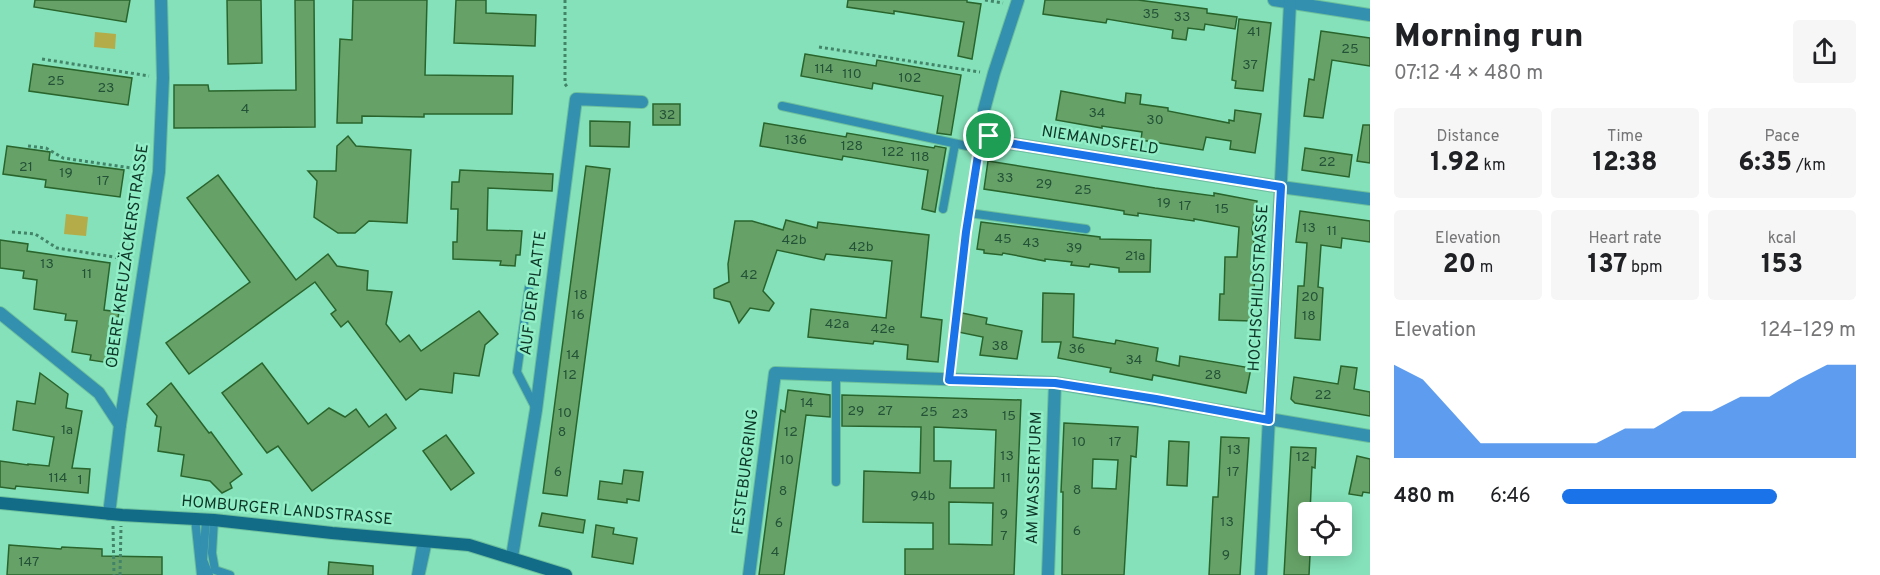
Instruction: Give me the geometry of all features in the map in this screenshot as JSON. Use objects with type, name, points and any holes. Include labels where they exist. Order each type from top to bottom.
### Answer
[{"type":"street","name":"OBERE KREUZÄCKERSTRASSE","points":[[115,515],[120,425],[159,172],[163,78],[161,0]]},
{"type":"street","points":[[1274,0],[1370,15]]},
{"type":"street","points":[[989,136],[984,110],[1017,3]]},
{"type":"street","name":"HOCHSCHILDSTRASSE","points":[[1262,575],[1290,3]]},
{"type":"street","points":[[576,99],[642,102]]},
{"type":"street","name":"AUF DER PLATTE","points":[[512,557],[536,410],[576,99]]},
{"type":"street","name":"NIEMANDSFELD","points":[[989,136],[996,141],[1370,199]]},
{"type":"street","points":[[0,312],[99,393],[120,425]]},
{"type":"street","name":"FESTEBURGRING","points":[[749,575],[775,373],[836,375]]},
{"type":"street","points":[[836,375],[1055,383],[1370,436]]},
{"type":"street","name":"AM WASSERTURM","points":[[1048,575],[1055,383]]},
{"type":"street","name":"HOMBURGER LANDSTRASSE","points":[[0,503],[115,515],[205,519],[469,545],[566,575]]},
{"type":"lane","points":[[782,106],[967,146],[989,136]]},
{"type":"lane","points":[[989,136],[978,155],[969,213],[1086,229]]},
{"type":"lane","points":[[943,209],[955,144]]},
{"type":"lane","points":[[529,287],[517,372],[536,410]]},
{"type":"lane","points":[[836,375],[836,482]]},
{"type":"lane","points":[[201,575],[205,519]]},
{"type":"lane","points":[[205,519],[203,560],[209,575]]},
{"type":"lane","points":[[205,519],[215,570],[230,575]]},
{"type":"lane","points":[[416,575],[425,540]]},
{"type":"lane","points":[[421,575],[425,540]]},
{"type":"path","points":[[565,0],[565,84],[576,99]]},
{"type":"path","points":[[985,0],[1017,3]]},
{"type":"path","points":[[819,46],[994,73]]},
{"type":"path","points":[[42,59],[163,78]]},
{"type":"path","points":[[28,146],[46,148],[63,158],[159,172]]},
{"type":"path","points":[[949,380],[969,213]]},
{"type":"path","points":[[12,232],[35,234],[57,248],[146,262]]},
{"type":"path","points":[[114,575],[115,515]]},
{"type":"path","points":[[115,515],[120,575]]},
{"type":"shaded area","points":[[95,32],[116,34],[115,49],[94,47]]},
{"type":"shaded area","points":[[66,214],[88,217],[86,236],[64,234]]},
{"type":"building","points":[[35,0],[130,0],[126,22],[34,7]]},
{"type":"building","points":[[227,0],[261,0],[262,63],[228,64]]},
{"type":"building","points":[[295,0],[314,0],[315,127],[174,128],[174,85],[208,85],[209,91],[296,90]]},
{"type":"building","points":[[353,0],[427,0],[425,75],[513,76],[512,114],[424,114],[424,117],[362,116],[362,123],[337,123],[340,39],[352,40]]},
{"type":"building","points":[[456,0],[486,0],[486,13],[536,15],[535,46],[454,43]]},
{"type":"building","points":[[848,0],[967,0],[967,2],[981,4],[972,59],[958,56],[964,22],[894,11],[894,14],[847,7]]},
{"type":"building","points":[[1045,0],[1138,0],[1207,9],[1207,13],[1237,17],[1235,29],[1205,24],[1204,30],[1188,28],[1186,40],[1172,38],[1173,30],[1107,19],[1106,23],[1043,14]]},
{"type":"building","points":[[1239,19],[1271,23],[1263,91],[1235,88],[1236,81],[1232,80]]},
{"type":"building","points":[[1321,31],[1370,38],[1370,66],[1332,60],[1323,118],[1304,116],[1309,79],[1314,80]]},
{"type":"building","points":[[805,54],[876,66],[877,60],[961,75],[951,135],[937,133],[943,96],[873,83],[872,89],[801,76]]},
{"type":"building","points":[[33,64],[132,78],[128,105],[29,91]]},
{"type":"building","points":[[1061,91],[1125,103],[1126,93],[1141,95],[1140,104],[1168,108],[1168,111],[1229,123],[1229,120],[1234,121],[1235,110],[1261,114],[1255,153],[1230,149],[1231,141],[1206,137],[1203,150],[1141,140],[1142,132],[1056,120]]},
{"type":"building","points":[[653,104],[680,104],[680,125],[653,125]]},
{"type":"building","points":[[590,121],[630,122],[629,147],[590,146]]},
{"type":"building","points":[[764,123],[846,137],[847,133],[946,148],[935,212],[922,209],[928,170],[843,156],[842,160],[760,146]]},
{"type":"building","points":[[1363,125],[1370,125],[1370,163],[1357,161]]},
{"type":"building","points":[[348,136],[356,146],[411,150],[407,223],[369,221],[355,233],[338,233],[314,217],[317,181],[308,171],[336,171],[337,146]]},
{"type":"building","points":[[7,146],[50,152],[49,160],[124,170],[120,197],[45,187],[46,180],[3,174]]},
{"type":"building","points":[[1305,148],[1352,155],[1349,177],[1302,170]]},
{"type":"building","points":[[988,161],[1155,188],[1214,196],[1214,193],[1257,201],[1252,229],[1256,258],[1252,321],[1219,320],[1220,294],[1224,294],[1225,257],[1237,257],[1239,227],[1194,219],[1194,221],[1138,213],[1138,216],[1124,214],[1124,211],[984,189]]},
{"type":"building","points":[[586,166],[610,169],[567,496],[543,493]]},
{"type":"building","points":[[460,170],[553,174],[552,191],[488,188],[487,230],[522,231],[520,255],[516,255],[515,266],[500,265],[501,261],[453,259],[453,242],[457,242],[458,209],[451,209],[452,182],[459,182]]},
{"type":"building","points":[[218,175],[296,280],[328,254],[337,266],[368,271],[367,290],[392,292],[386,324],[400,342],[409,335],[421,351],[479,311],[498,334],[485,345],[479,376],[454,373],[452,393],[420,389],[406,400],[348,321],[341,327],[331,314],[336,310],[315,282],[189,374],[166,343],[250,282],[187,198]]},
{"type":"building","points":[[1300,211],[1370,221],[1370,242],[1342,238],[1341,248],[1321,245],[1318,287],[1323,288],[1320,340],[1295,338],[1298,286],[1304,286],[1307,243],[1296,242]]},
{"type":"building","points":[[786,220],[817,228],[818,222],[929,235],[921,317],[942,320],[938,362],[907,359],[908,345],[808,337],[811,309],[886,318],[892,261],[826,254],[824,260],[777,250],[763,291],[774,303],[769,311],[750,308],[739,323],[730,302],[714,298],[714,289],[729,282],[728,264],[735,221],[752,221],[783,230]]},
{"type":"building","points":[[981,222],[1100,237],[1100,239],[1151,240],[1150,272],[1119,272],[1119,268],[1090,264],[1089,267],[1071,265],[1072,262],[1045,259],[1045,261],[1003,253],[1002,255],[984,253],[984,250],[977,249]]},
{"type":"building","points":[[0,240],[28,244],[27,251],[110,263],[104,310],[119,312],[110,363],[90,360],[91,355],[72,352],[77,321],[65,320],[66,314],[34,309],[37,280],[23,278],[24,271],[0,268]]},
{"type":"building","points":[[1043,293],[1074,294],[1073,337],[1115,344],[1116,340],[1158,348],[1156,361],[1179,366],[1180,356],[1251,368],[1246,393],[1153,375],[1152,380],[1110,372],[1111,368],[1058,358],[1061,342],[1042,342]]},
{"type":"building","points":[[962,313],[987,318],[986,324],[1022,331],[1017,359],[980,355],[983,337],[958,332]]},
{"type":"building","points":[[262,363],[308,424],[329,408],[345,417],[356,409],[369,427],[386,414],[396,428],[312,491],[278,446],[267,453],[222,393]]},
{"type":"building","points":[[1341,366],[1357,368],[1354,389],[1370,392],[1370,416],[1295,403],[1291,399],[1294,377],[1338,384]]},
{"type":"building","points":[[40,373],[68,394],[66,408],[82,411],[72,468],[90,469],[88,493],[16,486],[15,489],[0,487],[0,461],[49,466],[54,437],[13,430],[17,401],[35,404]]},
{"type":"building","points":[[171,383],[242,474],[230,483],[232,488],[222,493],[210,481],[181,476],[184,455],[158,451],[161,427],[155,426],[157,416],[147,404]]},
{"type":"building","points":[[788,390],[830,395],[830,417],[806,415],[784,575],[759,575],[781,410],[785,412]]},
{"type":"building","points":[[842,395],[1021,400],[1014,575],[905,575],[905,549],[933,549],[933,523],[863,522],[864,471],[920,473],[921,427],[842,426]],"holes":[[[934,427],[996,430],[994,488],[950,488],[951,461],[934,461]],[[949,502],[993,503],[992,545],[949,544]]]},
{"type":"building","points":[[1064,423],[1138,427],[1136,457],[1131,456],[1124,575],[1062,575],[1063,492],[1061,492]],"holes":[[[1093,459],[1118,460],[1116,489],[1092,488]]]},
{"type":"building","points":[[446,435],[474,473],[451,490],[423,451]]},
{"type":"building","points":[[1221,437],[1249,438],[1240,575],[1209,575],[1213,497],[1218,497]]},
{"type":"building","points":[[1169,441],[1189,442],[1187,486],[1167,485]]},
{"type":"building","points":[[1291,447],[1316,448],[1315,468],[1312,467],[1310,502],[1298,502],[1298,556],[1310,556],[1309,575],[1284,575]]},
{"type":"building","points":[[1357,456],[1370,459],[1370,493],[1363,492],[1362,496],[1349,494]]},
{"type":"building","points":[[624,470],[643,472],[639,501],[627,499],[627,503],[598,499],[600,481],[622,484]]},
{"type":"building","points":[[542,513],[585,520],[583,533],[539,526]]},
{"type":"building","points":[[596,525],[614,528],[613,534],[637,538],[633,564],[592,557]]},
{"type":"building","points":[[9,545],[102,549],[102,556],[162,557],[162,575],[7,575]]},
{"type":"building","points":[[329,562],[373,566],[373,575],[328,575]]},
{"type":"route","points":[[989,136],[996,141],[1281,187],[1269,420],[1055,383],[949,380],[966,232],[978,155],[989,136]]}]
